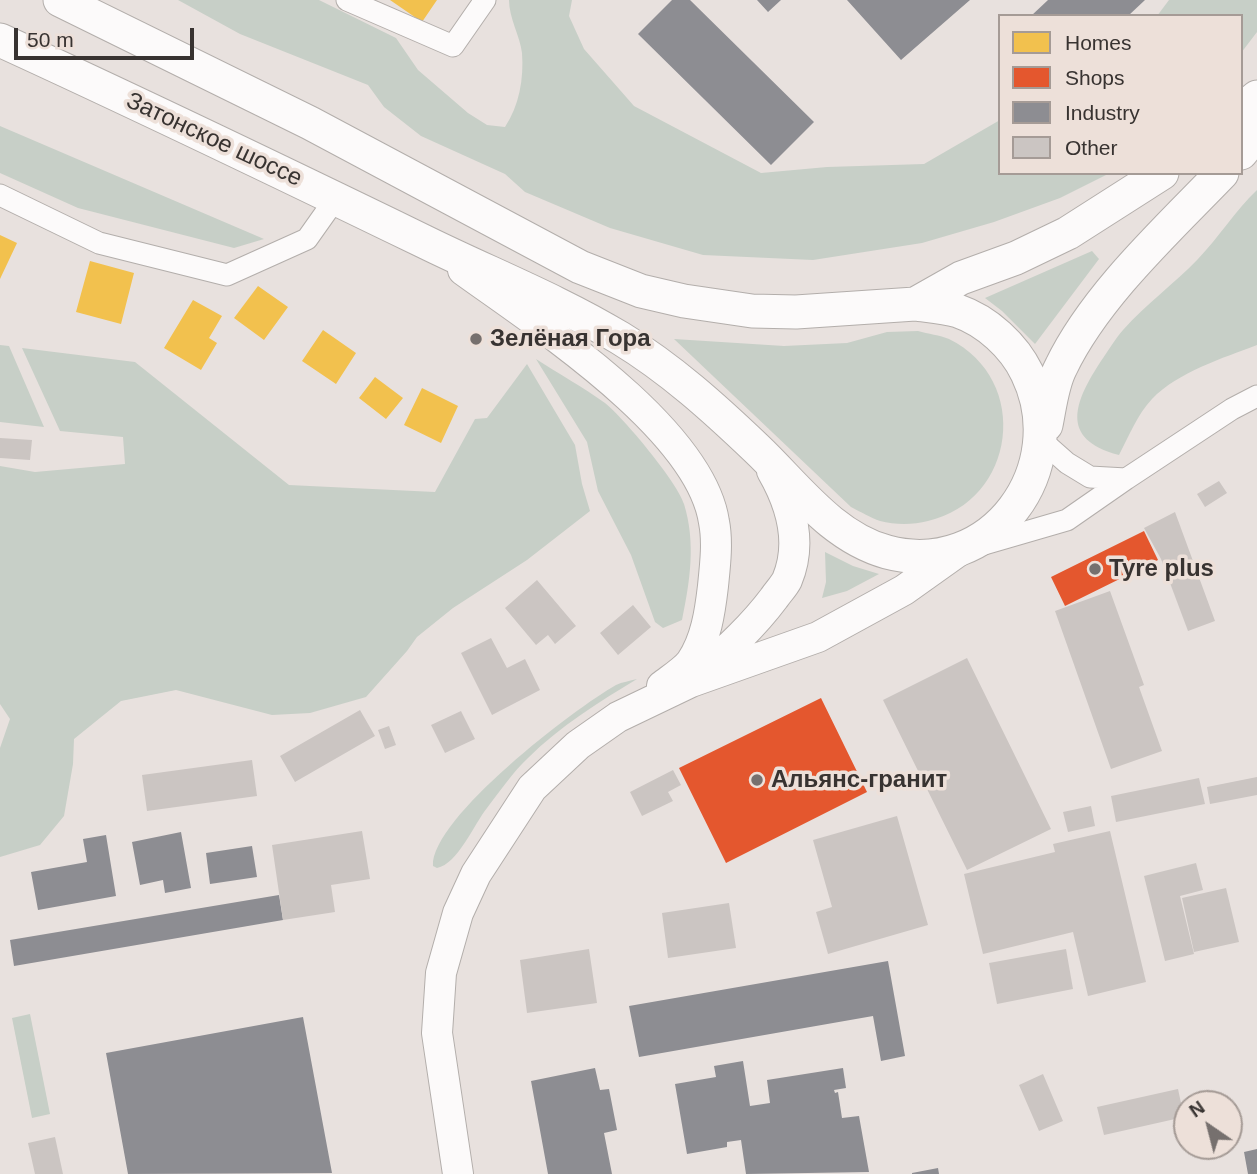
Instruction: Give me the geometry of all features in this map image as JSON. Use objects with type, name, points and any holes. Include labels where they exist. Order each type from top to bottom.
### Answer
[{"type":"main road","points":[[60,0],[310,123],[580,267],[641,291],[684,301],[752,311],[796,312],[915,304],[956,310],[992,330],[1021,360],[1037,398],[1041,440]]},
{"type":"main road","name":"Затонское шоссе","points":[[0,40],[426,243],[561,304],[622,339],[674,373],[760,452],[799,493],[862,542],[885,551],[914,557],[963,548]]},
{"type":"main road","points":[[1243,108],[1257,97]]},
{"type":"main road","points":[[1243,150],[1257,133]]},
{"type":"main road","points":[[915,304],[961,278],[1016,258],[1068,233],[1159,175]]},
{"type":"main road","points":[[618,717],[691,682],[818,637],[904,590],[1003,520],[1025,494],[1037,465],[1059,370],[1079,333],[1142,256],[1220,175]]},
{"type":"main road","points":[[426,243],[558,339],[663,429],[690,464],[704,488],[714,522],[714,572],[704,636],[690,664],[578,745],[532,788],[476,874],[458,913],[441,972],[437,1033],[458,1174]]},
{"type":"main road","points":[[691,682],[747,631],[787,581],[793,556],[795,529],[786,496],[760,452]]},
{"type":"street","points":[[347,0],[453,46],[485,0]]},
{"type":"street","points":[[0,195],[99,243],[227,275],[307,239],[336,198]]},
{"type":"street","points":[[963,548],[1008,539],[1068,520],[1232,409],[1257,396]]},
{"type":"street","points":[[1041,440],[1067,463],[1090,477],[1126,479]]},
{"type":"shaded area","points":[[178,0],[319,0],[396,38],[418,70],[468,113],[487,125],[505,127],[520,92],[522,73],[521,47],[509,0],[572,0],[569,16],[584,49],[634,106],[761,173],[827,167],[924,164],[998,121],[998,175],[1106,175],[1060,198],[994,222],[922,243],[813,260],[703,255],[610,228],[525,192],[505,174],[421,136],[384,107],[368,85],[240,34]]},
{"type":"shaded area","points":[[1169,0],[1257,0],[1257,32],[1243,50],[1243,14],[1158,14]]},
{"type":"shaded area","points":[[0,126],[264,239],[234,248],[78,208],[0,173]]},
{"type":"shaded area","points":[[1257,190],[1257,345],[1202,367],[1163,389],[1142,412],[1119,455],[1100,448],[1087,439],[1080,429],[1077,417],[1084,390],[1092,376],[1123,330],[1198,259]]},
{"type":"shaded area","points":[[1092,251],[1099,259],[1035,344],[985,298]]},
{"type":"shaded area","points":[[918,331],[949,339],[976,358],[993,382],[1002,409],[1003,438],[995,465],[980,490],[958,509],[928,521],[910,524],[880,521],[851,507],[674,339],[784,346],[847,343],[887,332]]},
{"type":"shaded area","points":[[0,345],[9,346],[44,427],[0,422]]},
{"type":"shaded area","points":[[22,348],[135,362],[289,485],[435,492],[475,419],[487,418],[527,364],[575,445],[590,511],[527,560],[453,608],[417,637],[366,697],[310,713],[272,715],[176,690],[121,701],[74,739],[73,764],[64,816],[40,845],[0,857],[0,748],[10,719],[0,704],[0,466],[35,472],[125,464],[123,437],[60,431]]},
{"type":"shaded area","points":[[536,359],[613,410],[649,451],[680,494],[688,519],[691,548],[682,620],[663,628],[655,622],[631,555],[598,491],[587,442]]},
{"type":"shaded area","points":[[825,552],[853,566],[879,574],[847,591],[822,598],[826,582]]},
{"type":"shaded area","points":[[637,679],[580,715],[540,746],[507,782],[452,859],[437,868],[433,866],[439,845],[455,821],[508,766],[596,697],[616,685]]},
{"type":"shaded area","points":[[30,1014],[50,1114],[32,1118],[12,1018]]},
{"type":"building: Homes","points":[[390,0],[437,0],[422,22]]},
{"type":"building: Homes","points":[[0,235],[17,243],[0,279]]},
{"type":"building: Homes","points":[[90,261],[134,273],[121,324],[76,312]]},
{"type":"building: Homes","points":[[258,286],[288,307],[264,340],[234,318]]},
{"type":"building: Homes","points":[[193,300],[222,316],[209,338],[217,343],[201,370],[164,348]]},
{"type":"building: Homes","points":[[323,330],[356,353],[336,384],[302,361]]},
{"type":"building: Homes","points":[[375,377],[403,398],[386,419],[359,398]]},
{"type":"building: Homes","points":[[422,388],[458,406],[441,443],[404,425]]},
{"type":"building: Shops","points":[[1144,531],[1158,560],[1065,606],[1051,577]]},
{"type":"building: Shops","points":[[821,698],[867,792],[726,863],[679,768]]},
{"type":"building: Industry","points":[[672,0],[690,0],[814,122],[771,165],[638,34]]},
{"type":"building: Industry","points":[[757,0],[781,0],[768,12]]},
{"type":"building: Industry","points":[[847,0],[970,0],[901,60]]},
{"type":"building: Industry","points":[[1048,0],[1145,0],[1130,14],[1033,14]]},
{"type":"building: Industry","points":[[181,832],[191,888],[165,893],[163,880],[140,885],[132,842]]},
{"type":"building: Industry","points":[[106,835],[116,896],[38,910],[31,872],[87,862],[83,839]]},
{"type":"building: Industry","points":[[252,846],[257,877],[210,884],[206,853]]},
{"type":"building: Industry","points":[[279,895],[283,920],[14,966],[10,940]]},
{"type":"building: Industry","points":[[888,961],[905,1056],[881,1061],[873,1016],[639,1057],[629,1006]]},
{"type":"building: Industry","points":[[303,1017],[332,1173],[128,1174],[106,1053]]},
{"type":"building: Industry","points":[[743,1061],[750,1106],[770,1103],[767,1080],[843,1068],[846,1088],[834,1090],[835,1093],[838,1092],[842,1118],[859,1116],[869,1172],[746,1174],[741,1140],[727,1142],[727,1147],[687,1154],[675,1084],[716,1077],[714,1066]]},
{"type":"building: Industry","points":[[595,1068],[600,1090],[609,1089],[617,1130],[604,1133],[612,1174],[548,1174],[531,1081]]},
{"type":"building: Industry","points":[[1257,1149],[1257,1174],[1248,1174],[1244,1152]]},
{"type":"building: Industry","points":[[938,1168],[939,1174],[912,1174],[912,1173]]},
{"type":"building: Other","points":[[0,438],[32,440],[30,460],[0,458]]},
{"type":"building: Other","points":[[1219,481],[1227,493],[1205,507],[1197,494]]},
{"type":"building: Other","points":[[1175,512],[1215,621],[1188,631],[1161,559],[1144,528]]},
{"type":"building: Other","points":[[537,580],[576,626],[555,644],[548,635],[536,645],[505,608]]},
{"type":"building: Other","points":[[1110,591],[1144,685],[1139,687],[1162,751],[1111,769],[1055,611]]},
{"type":"building: Other","points":[[633,605],[651,627],[618,655],[600,633]]},
{"type":"building: Other","points":[[491,638],[507,668],[525,659],[540,690],[492,715],[461,653]]},
{"type":"building: Other","points":[[967,658],[1051,829],[967,870],[883,700]]},
{"type":"building: Other","points":[[360,710],[375,736],[295,782],[280,756]]},
{"type":"building: Other","points":[[461,711],[475,739],[445,753],[431,725]]},
{"type":"building: Other","points":[[389,726],[396,745],[385,749],[378,730]]},
{"type":"building: Other","points":[[252,760],[257,796],[147,811],[142,775]]},
{"type":"building: Other","points":[[673,770],[681,785],[668,792],[673,801],[642,816],[630,792]]},
{"type":"building: Other","points":[[1257,777],[1257,795],[1210,804],[1207,787]]},
{"type":"building: Other","points":[[1199,778],[1205,804],[1116,822],[1111,796]]},
{"type":"building: Other","points":[[1091,806],[1095,826],[1068,832],[1063,812]]},
{"type":"building: Other","points":[[897,816],[928,925],[828,954],[816,912],[832,907],[813,840]]},
{"type":"building: Other","points":[[362,831],[370,879],[331,885],[335,912],[283,920],[272,845]]},
{"type":"building: Other","points":[[1110,831],[1146,982],[1088,996],[1073,932],[983,954],[964,874],[1055,852],[1053,844]]},
{"type":"building: Other","points":[[1196,863],[1203,890],[1180,896],[1194,954],[1165,961],[1144,876]]},
{"type":"building: Other","points":[[1226,888],[1239,942],[1194,952],[1182,898]]},
{"type":"building: Other","points":[[729,903],[736,948],[668,958],[662,913]]},
{"type":"building: Other","points":[[589,949],[597,1003],[527,1013],[520,960]]},
{"type":"building: Other","points":[[1066,949],[1073,989],[997,1004],[989,963]]},
{"type":"building: Other","points":[[1043,1074],[1063,1121],[1039,1131],[1019,1085]]},
{"type":"building: Other","points":[[1173,1090],[1173,1119],[1104,1135],[1097,1107]]},
{"type":"building: Other","points":[[55,1137],[63,1174],[35,1174],[28,1143]]},
{"type":"place","name":"Зелёная Гора","points":[[476,339]]},
{"type":"place","name":"Tyre plus","points":[[1095,569]]},
{"type":"place","name":"Альянс-гранит","points":[[757,780]]}]
